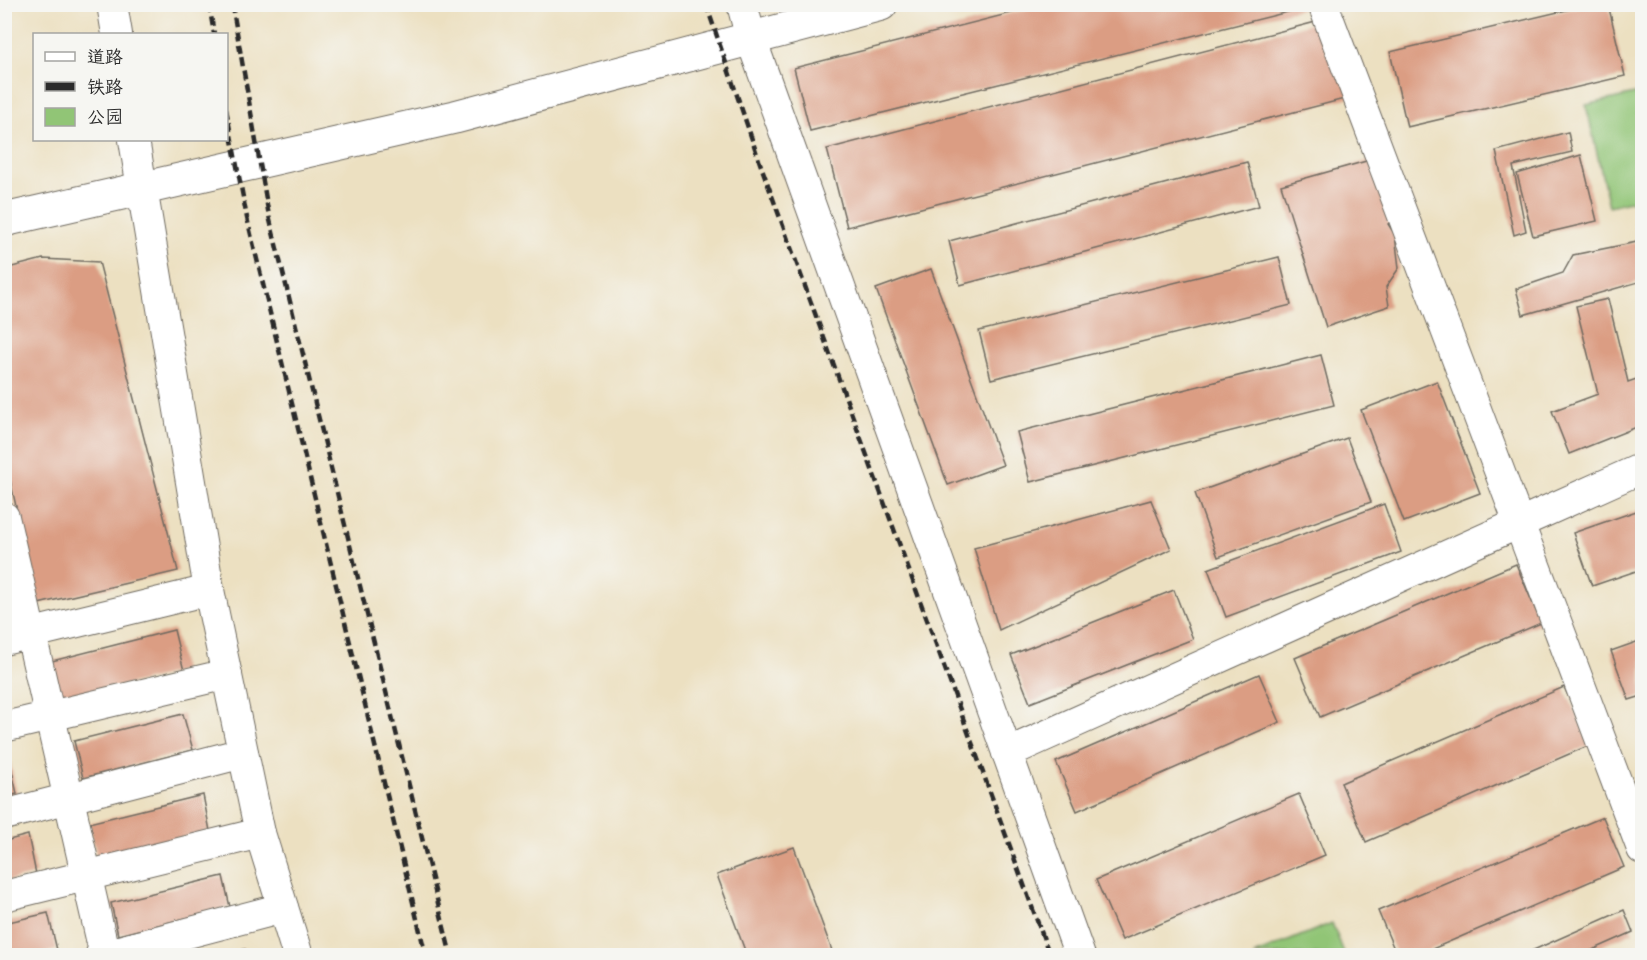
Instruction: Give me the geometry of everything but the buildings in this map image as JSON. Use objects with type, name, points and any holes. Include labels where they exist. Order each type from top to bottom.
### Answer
[{"type":"street","points":[[112,4],[117,33]]},
{"type":"street","points":[[742,4],[751,39],[1080,956]]},
{"type":"street","points":[[4,220],[455,117],[881,4]]},
{"type":"street","points":[[1323,4],[1642,849]]},
{"type":"street","points":[[134,141],[210,590],[260,833],[298,956]]},
{"type":"street","points":[[1007,753],[1642,468]]},
{"type":"street","points":[[4,517],[17,637],[50,716],[103,955],[283,908]]},
{"type":"street","points":[[17,637],[210,590]]},
{"type":"street","points":[[4,727],[227,674]]},
{"type":"street","points":[[4,815],[69,800],[243,753]]},
{"type":"street","points":[[4,896],[260,833]]},
{"type":"green space","points":[[1639,93],[1642,110],[1642,198],[1609,206],[1586,105]]},
{"type":"green space","points":[[1332,923],[1345,955],[1254,955]]},
{"type":"railway","points":[[209,4],[214,33]]},
{"type":"railway","points":[[232,4],[269,216],[451,956]]},
{"type":"railway","points":[[706,4],[760,163],[1050,956]]},
{"type":"railway","points":[[228,119],[247,218],[426,956]]}]
